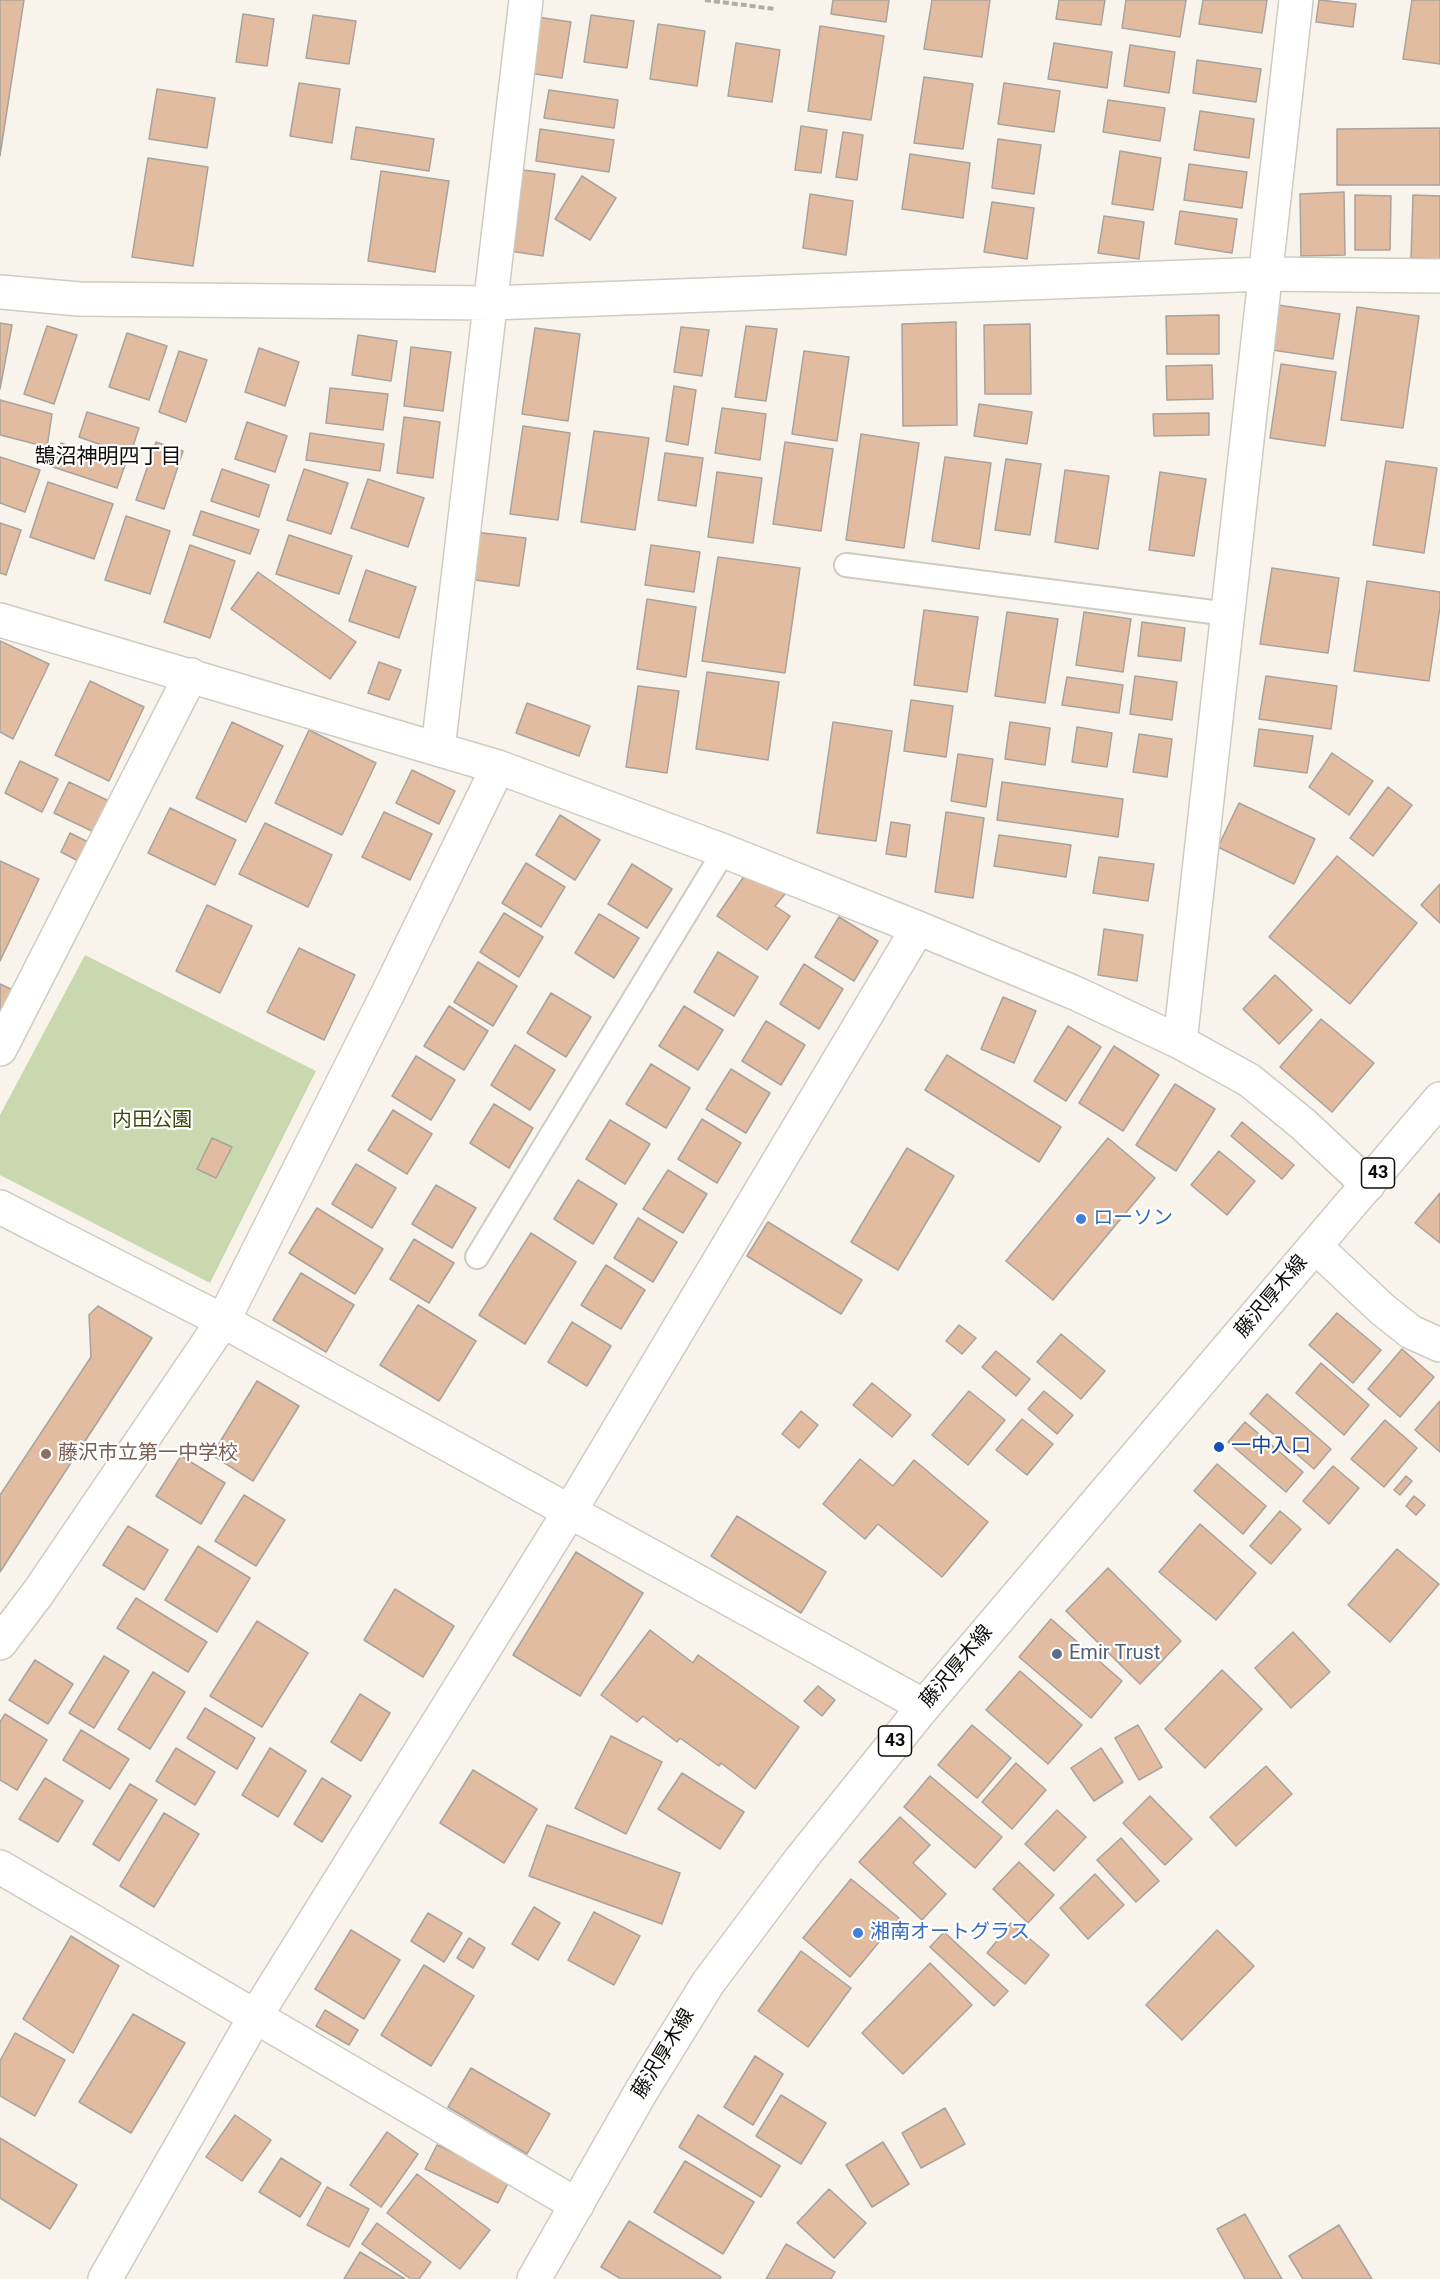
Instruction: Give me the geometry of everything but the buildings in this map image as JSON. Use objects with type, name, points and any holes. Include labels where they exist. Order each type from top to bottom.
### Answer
[{"type":"street","points":[[438,749],[526,0]]},
{"type":"street","points":[[1180,1042],[1296,0]]},
{"type":"street","points":[[0,292],[79,299],[491,303],[1266,274],[1440,276]]},
{"type":"street","points":[[0,620],[498,767],[724,850],[918,928],[1075,993],[1180,1042],[1249,1080],[1303,1124],[1368,1185]]},
{"type":"street","points":[[0,1049],[190,675]]},
{"type":"street","points":[[0,1643],[38,1593],[223,1321],[388,993],[498,767]]},
{"type":"street","points":[[105,2279],[255,2017],[570,1511],[918,928]]},
{"type":"street","name":"藤沢厚木線","points":[[534,2279],[642,2090],[708,1983],[801,1858],[924,1706],[1440,1099]]},
{"type":"street","points":[[0,1207],[223,1321],[924,1706]]},
{"type":"street","points":[[1316,1247],[1382,1309],[1411,1332],[1440,1345]]},
{"type":"street","points":[[0,1868],[577,2205]]},
{"type":"lane","points":[[846,565],[1228,614]]},
{"type":"lane","points":[[477,1257],[724,850]]},
{"type":"path","points":[[705,0],[775,9]]},
{"type":"green space","name":"内田公園","points":[[85,955],[316,1071],[210,1283],[0,1175],[0,1115]]},
{"type":"place","name":"ローソン","points":[[1081,1219]]},
{"type":"place","name":"一中入口","points":[[1219,1447]]},
{"type":"place","name":"藤沢市立第一中学校","points":[[46,1454]]},
{"type":"place","name":"Emir Trust","points":[[1057,1654]]},
{"type":"place","name":"湘南オートグラス","points":[[858,1933]]},
{"type":"district","name":"鵠沼神明四丁目","points":[[108,458]]}]
